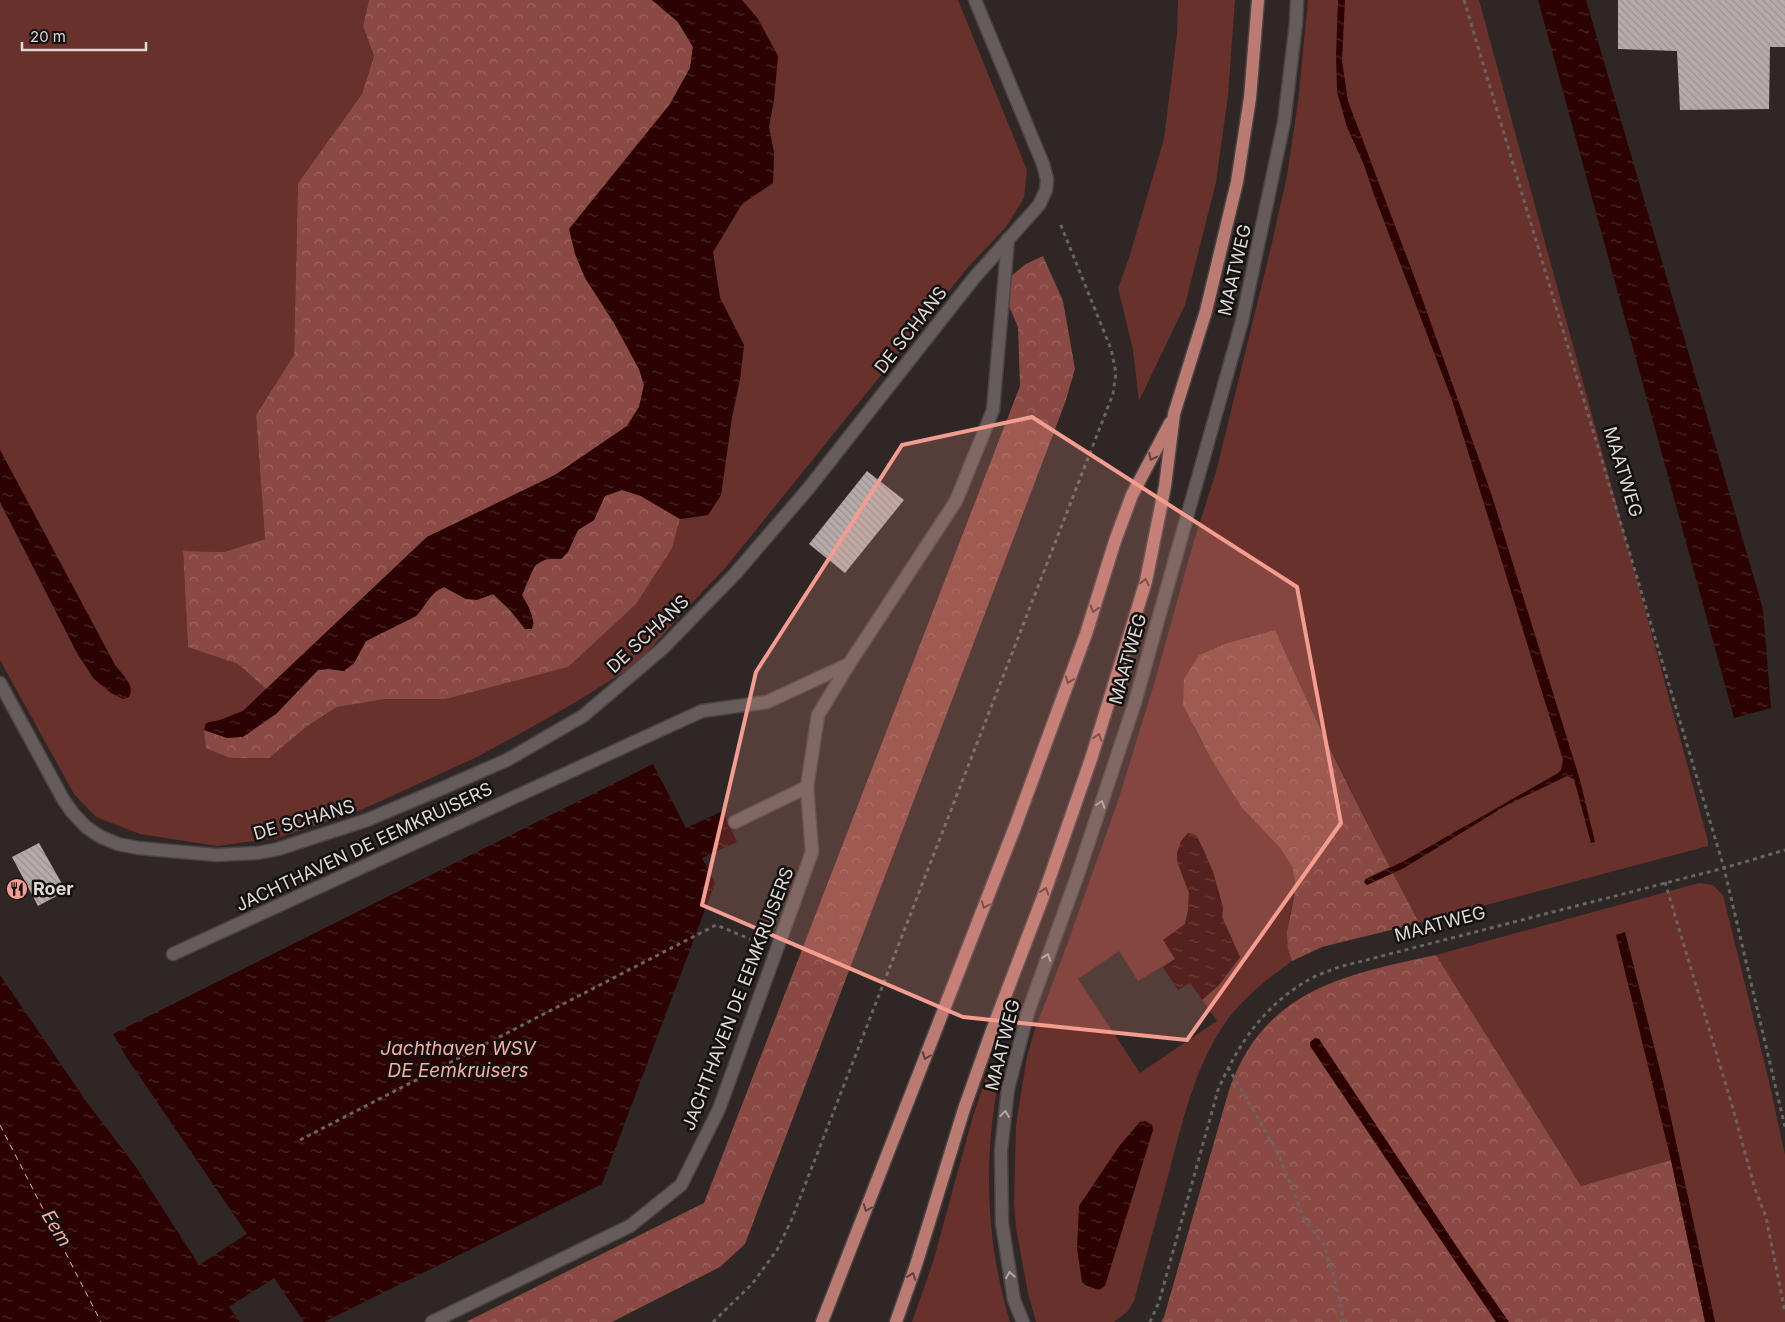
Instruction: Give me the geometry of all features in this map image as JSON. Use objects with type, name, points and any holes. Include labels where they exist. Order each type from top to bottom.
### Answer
[{"type":"main road","name":"MAATWEG","points":[[896,1322],[916,1265],[964,1109],[991,1033],[1044,897],[1091,759],[1146,581],[1165,486],[1174,414],[1206,311],[1237,182],[1250,98],[1258,0]]},
{"type":"main road","name":"MAATWEG","points":[[822,1322],[1015,827],[1086,634],[1114,541],[1132,495],[1174,414]]},
{"type":"street","points":[[975,0],[1037,146],[1047,179],[1046,190]]},
{"type":"street","name":"MAATWEG","points":[[1023,1322],[1014,1300],[1002,1223],[1001,1150],[1008,1088],[1028,1012],[1078,874],[1135,702],[1242,322],[1284,122],[1297,0]]},
{"type":"street","name":"DE SCHANS","points":[[0,684],[72,812],[86,827],[101,837],[118,844],[138,848],[216,856],[258,853],[278,849],[367,820],[507,760],[583,716],[662,649],[735,574],[802,496],[974,278],[1039,205],[1046,190]]},
{"type":"street","name":"JACHTHAVEN DE EEMKRUISERS","points":[[432,1322],[630,1226],[681,1185],[719,1109],[812,852],[807,787],[818,715],[849,664],[956,501],[994,410],[1008,239]]},
{"type":"street","name":"JACHTHAVEN DE EEMKRUISERS","points":[[173,954],[702,711],[767,702],[849,664]]},
{"type":"street","points":[[735,822],[807,787]]},
{"type":"path","name":"MAATWEG","points":[[1464,0],[1724,868],[1785,1127]]},
{"type":"path","points":[[713,1322],[752,1284],[777,1250],[787,1230],[1113,394],[1116,373],[1108,337],[1046,190]]},
{"type":"path","name":"MAATWEG","points":[[1150,1322],[1160,1302],[1218,1090],[1228,1067],[1247,1035],[1267,1011],[1286,994],[1311,979],[1339,968],[1724,868],[1785,850]]},
{"type":"path","points":[[1665,882],[1755,1188],[1766,1217],[1785,1312]]},
{"type":"path","points":[[300,1140],[716,925],[776,950]]},
{"type":"path","points":[[1228,1067],[1278,1153],[1305,1221],[1324,1245],[1334,1277],[1344,1322]]},
{"type":"highlighted area","points":[[1032,417],[1297,587],[1341,823],[1187,1040],[963,1017],[702,905],[756,672],[902,445]]},
{"type":"shaded area","points":[[0,0],[369,0],[363,26],[374,56],[362,94],[298,183],[294,355],[256,415],[265,539],[224,552],[183,551],[188,646],[238,664],[266,689],[243,711],[206,723],[306,727],[337,707],[386,699],[446,699],[568,667],[672,548],[680,519],[708,515],[721,495],[744,345],[720,298],[713,252],[742,204],[773,182],[774,153],[768,127],[774,100],[758,19],[742,0],[958,0],[1027,170],[1024,198],[1006,227],[969,266],[726,567],[638,663],[576,702],[477,757],[361,810],[277,838],[217,846],[140,834],[96,817],[74,794],[0,660],[0,502],[77,653],[94,679],[125,677],[115,665],[0,450]]},
{"type":"shaded area","points":[[1178,0],[1235,0],[1228,96],[1216,182],[1185,305],[1139,401],[1133,350],[1118,288],[1129,258],[1164,139],[1177,34]]},
{"type":"shaded area","points":[[1308,0],[1479,0],[1708,846],[1419,923],[1345,778],[1275,630],[1227,643],[1199,655],[1194,728],[1242,808],[1280,848],[1292,866],[1295,881],[1294,897],[1289,918],[1288,950],[1292,961],[1240,1005],[1225,1023],[1206,1056],[1186,1110],[1134,1301],[1128,1311],[1114,1322],[1036,1322],[1028,1293],[1016,1228],[1014,1203],[1016,1125],[1027,1056],[1118,801],[1216,472],[1287,176],[1298,102]],"holes":[[[1188,833],[1194,834],[1203,848],[1213,872],[1223,907],[1222,917],[1240,957],[1219,985],[1202,1000],[1217,1021],[1140,1073],[1078,979],[1119,951],[1138,981],[1175,959],[1174,934],[1185,924],[1189,893],[1177,861],[1177,853]]]},
{"type":"shaded area","points":[[1699,883],[1713,885],[1723,895],[1768,1077],[1785,1155],[1785,1322],[1715,1322],[1663,1082],[1625,932],[1647,1059],[1671,1160],[1581,1186],[1436,955]]},
{"type":"shaded area","points":[[987,1075],[999,1078],[991,1139],[989,1201],[996,1262],[1010,1322],[912,1322],[933,1262],[973,1116]]},
{"type":"green space","points":[[369,0],[652,0],[678,22],[693,47],[690,68],[670,104],[614,323],[639,369],[644,385],[639,407],[627,426],[555,475],[427,537],[266,689],[238,664],[188,647],[183,551],[224,552],[265,539],[256,415],[294,355],[298,183],[362,94],[374,56],[363,26]]},
{"type":"green space","points":[[1043,256],[1063,301],[1075,369],[1065,403],[745,1244],[720,1267],[612,1322],[466,1322],[704,1203],[1020,386],[1018,327],[1000,285],[1026,264]]},
{"type":"green space","points":[[622,490],[641,496],[680,519],[672,548],[636,604],[568,667],[446,699],[386,699],[337,707],[306,727],[269,758],[230,758],[206,748],[204,730],[227,738],[276,714],[318,670],[344,671],[354,663],[366,641],[416,616],[431,596],[444,587],[472,599],[493,594],[510,610],[525,629],[534,624],[522,595],[534,567],[544,560],[561,559],[568,551],[578,530],[594,520],[604,496]]},
{"type":"green space","points":[[1275,630],[1331,750],[1390,867],[1365,879],[1367,885],[1393,873],[1419,923],[1322,947],[1292,961],[1288,950],[1287,932],[1294,897],[1295,881],[1292,866],[1280,848],[1242,808],[1211,759],[1183,705],[1184,679],[1199,655],[1227,643]]},
{"type":"green space","points":[[1436,955],[1581,1186],[1671,1160],[1705,1322],[1161,1322],[1229,1090],[1244,1056],[1263,1030],[1285,1009],[1311,992],[1369,970]]},
{"type":"water","points":[[652,0],[742,0],[758,19],[778,56],[774,100],[769,127],[774,153],[773,183],[742,204],[713,252],[720,298],[744,345],[721,495],[708,515],[680,519],[641,496],[622,490],[605,496],[594,520],[578,530],[568,552],[561,559],[548,558],[535,565],[522,595],[532,616],[532,629],[525,629],[510,610],[493,594],[477,600],[466,599],[444,587],[431,596],[416,616],[366,641],[354,663],[344,671],[318,670],[276,714],[243,737],[227,738],[204,730],[206,723],[243,711],[427,537],[555,475],[627,426],[639,407],[644,385],[639,369],[614,323],[585,278],[575,254],[569,229],[670,104],[690,68],[693,47],[678,22]]},
{"type":"water","points":[[1338,0],[1345,0],[1342,61],[1348,101],[1417,284],[1491,493],[1580,780],[1595,842],[1591,843],[1574,779],[1567,776],[1507,805],[1404,868],[1367,885],[1364,882],[1365,880],[1404,861],[1558,773],[1561,770],[1563,760],[1452,400],[1364,165],[1347,127],[1337,92]]},
{"type":"water","points":[[1538,0],[1586,0],[1763,609],[1771,708],[1734,718]]},
{"type":"water","points":[[0,450],[115,665],[129,684],[131,693],[129,697],[123,699],[111,693],[94,679],[77,653],[0,502]]},
{"type":"water","name":"Jachthaven WSV DE Eemkruisers","points":[[653,764],[686,828],[723,811],[737,842],[702,858],[715,883],[602,1184],[324,1322],[304,1322],[274,1278],[229,1307],[240,1322],[0,1322],[0,975],[86,1101],[136,1167],[199,1265],[247,1234],[127,1058],[113,1034]]},
{"type":"water","points":[[1188,833],[1197,836],[1213,872],[1223,907],[1222,917],[1240,957],[1219,985],[1202,1000],[1190,983],[1178,990],[1163,967],[1175,959],[1163,940],[1185,924],[1188,911],[1189,893],[1177,861],[1177,853],[1181,841]]},
{"type":"water","points":[[1625,932],[1663,1082],[1715,1322],[1705,1322],[1671,1160],[1616,935]]},
{"type":"water","points":[[1315,1038],[1319,1039],[1509,1322],[1496,1322],[1310,1046],[1310,1042]]},
{"type":"water","points":[[1145,1121],[1152,1125],[1153,1130],[1105,1286],[1099,1290],[1082,1282],[1077,1248],[1079,1206],[1120,1145],[1140,1122]]},
{"type":"building","points":[[1618,0],[1785,0],[1785,47],[1770,47],[1769,109],[1680,110],[1677,51],[1618,49]]},
{"type":"building","points":[[867,471],[904,500],[845,573],[809,544]]},
{"type":"building","points":[[39,843],[66,891],[38,906],[12,857]]},
{"type":"ferry route","points":[[0,1125],[101,1322]]},
{"type":"place","name":"Roer","points":[[17,889]]},
{"type":"water label","name":"Eem","points":[[57,1228]]}]
